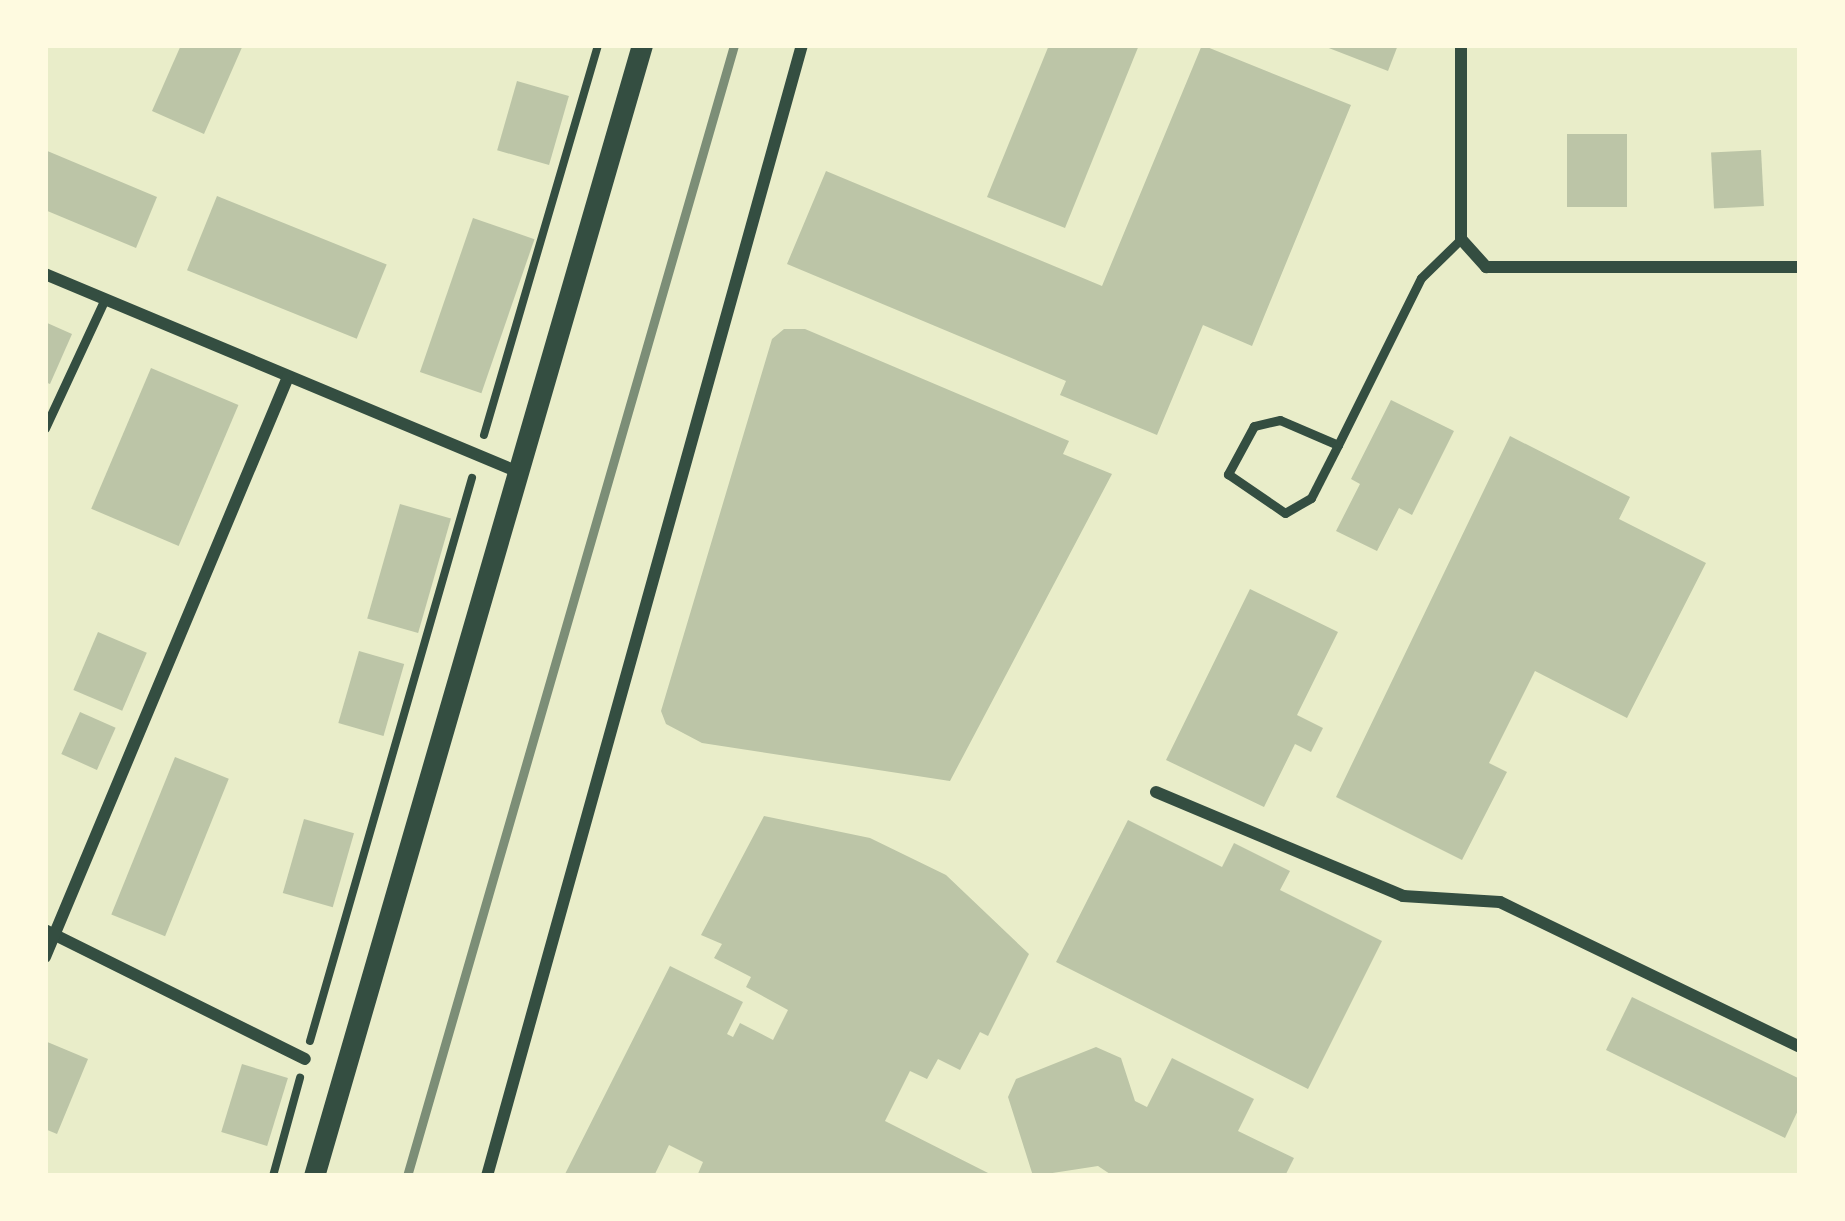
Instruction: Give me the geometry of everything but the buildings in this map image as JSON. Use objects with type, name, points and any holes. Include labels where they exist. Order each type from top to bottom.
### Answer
[{"type":"street","points":[[314,1176],[642,45]]},
{"type":"street","points":[[487,1176],[802,45]]},
{"type":"street","points":[[1461,45],[1461,239],[1486,267],[1800,267]]},
{"type":"street","points":[[45,274],[516,471]]},
{"type":"street","points":[[45,957],[50,933],[288,377]]},
{"type":"street","points":[[1156,792],[1403,896],[1501,902],[1800,1047]]},
{"type":"street","points":[[50,933],[305,1059]]},
{"type":"lane","points":[[1338,445],[1280,420],[1254,426],[1228,474],[1285,513],[1311,498],[1338,445],[1421,278],[1461,239]]},
{"type":"lane","points":[[45,428],[104,301]]},
{"type":"path","points":[[272,1176],[598,45]]},
{"type":"railway","points":[[407,1176],[734,45]]}]
